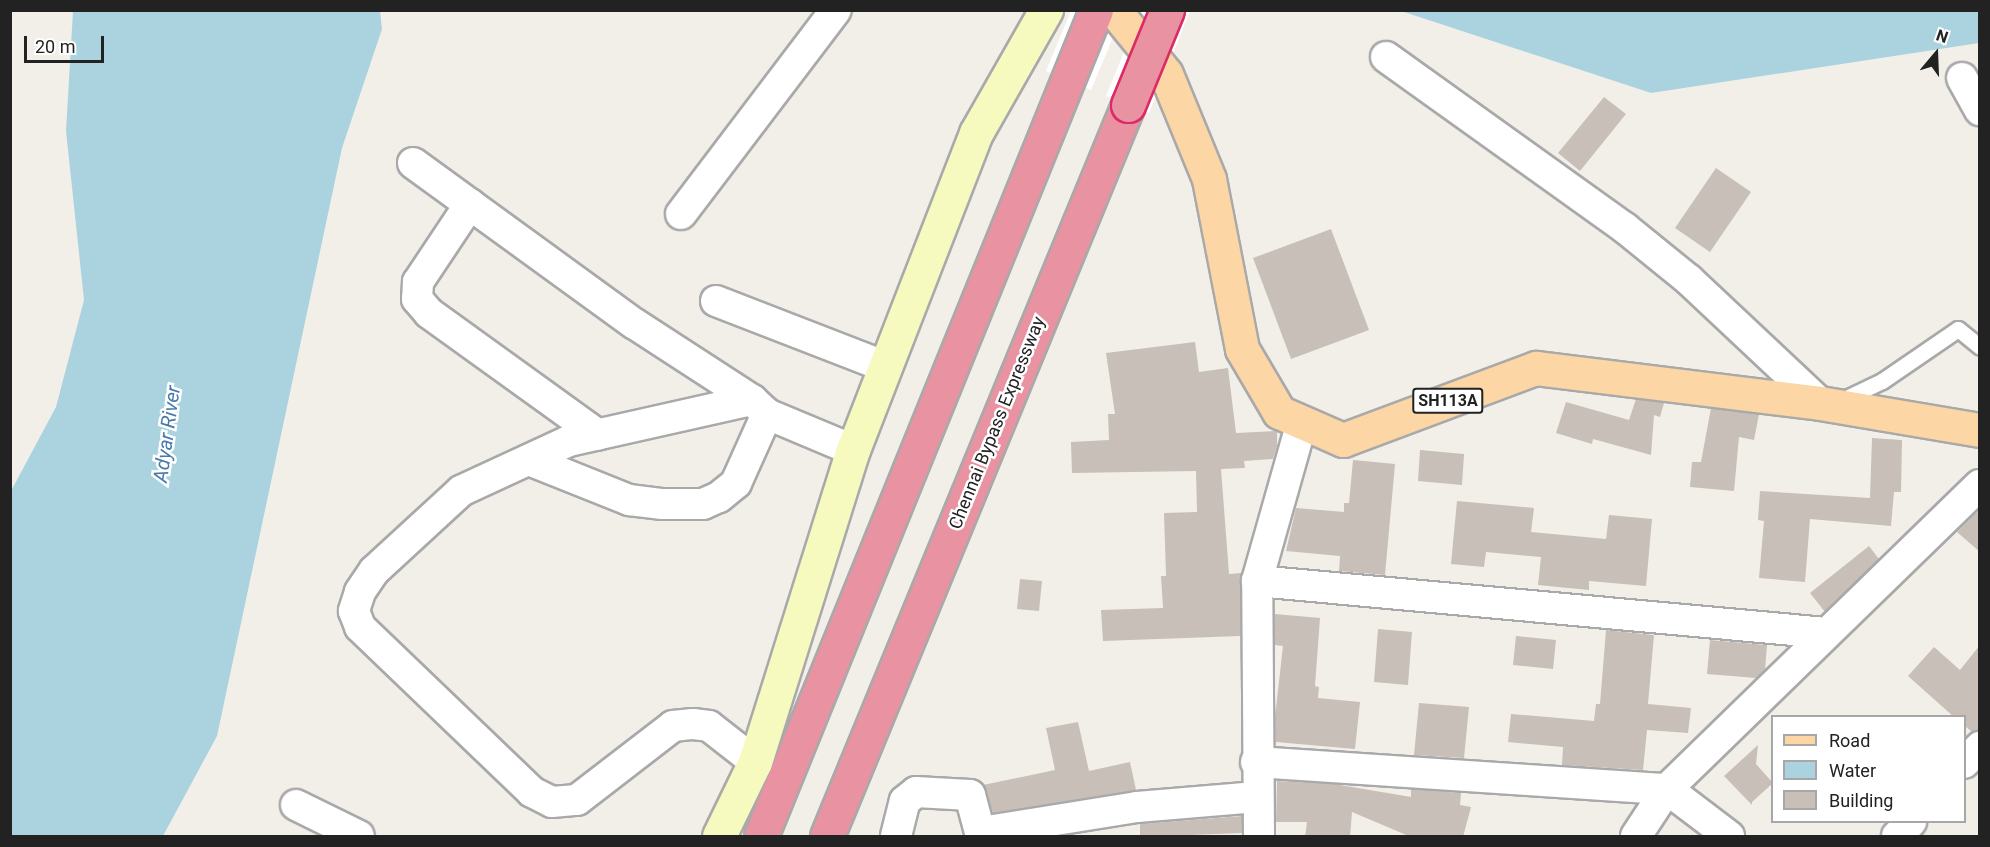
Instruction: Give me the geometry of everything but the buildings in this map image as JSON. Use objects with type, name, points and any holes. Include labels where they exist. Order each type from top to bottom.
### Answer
[{"type":"highway","points":[[761,837],[1096,10]]},
{"type":"highway","name":"Chennai Bypass Expressway","points":[[827,837],[1167,10]]},
{"type":"main road","name":"SH113A","points":[[1114,10],[1166,74],[1209,179],[1242,349],[1279,412],[1343,440],[1536,368],[1826,404],[1980,430]]},
{"type":"street","points":[[681,214],[836,10]]},
{"type":"street","points":[[719,837],[755,762],[854,450],[976,133],[1040,12]]},
{"type":"street","points":[[1386,57],[1625,228],[1689,280],[1826,404]]},
{"type":"street","points":[[1962,78],[1980,110]]},
{"type":"street","points":[[413,163],[635,324],[760,407],[854,450]]},
{"type":"street","points":[[470,204],[418,282],[417,299],[429,314],[598,435]]},
{"type":"street","points":[[716,301],[886,367]]},
{"type":"street","points":[[755,762],[709,726],[693,724],[674,726],[577,800],[552,802],[532,792],[360,627],[354,611],[360,592],[374,571],[461,491],[569,441],[760,407]]},
{"type":"street","points":[[529,460],[629,500],[661,504],[703,504],[719,497],[736,483],[760,407]]},
{"type":"street","points":[[1259,837],[1256,762],[1257,581],[1302,422]]},
{"type":"street","points":[[1636,837],[1667,789],[1980,485]]},
{"type":"street","points":[[1257,581],[1826,633]]},
{"type":"street","points":[[1966,762],[1980,747]]},
{"type":"street","points":[[1256,762],[1667,789],[1729,837]]},
{"type":"street","points":[[896,837],[905,801],[916,792],[970,795],[981,835],[1137,807],[1257,797]]},
{"type":"street","points":[[296,805],[359,837]]},
{"type":"street","points":[[1897,837],[1910,823]]},
{"type":"lane","points":[[1826,404],[1882,381],[1958,328],[1980,347]]},
{"type":"water","name":"Adyar River","points":[[73,11],[380,11],[382,29],[342,148],[217,736],[163,836],[11,836],[11,491],[56,407],[84,300],[66,131]]},
{"type":"water","points":[[1401,11],[1979,11],[1979,43],[1651,93]]},
{"type":"pier","points":[[1071,11],[1124,11],[1091,90],[1046,71]]},
{"type":"pier","points":[[1141,11],[1190,11],[1149,113],[1106,96]]}]
